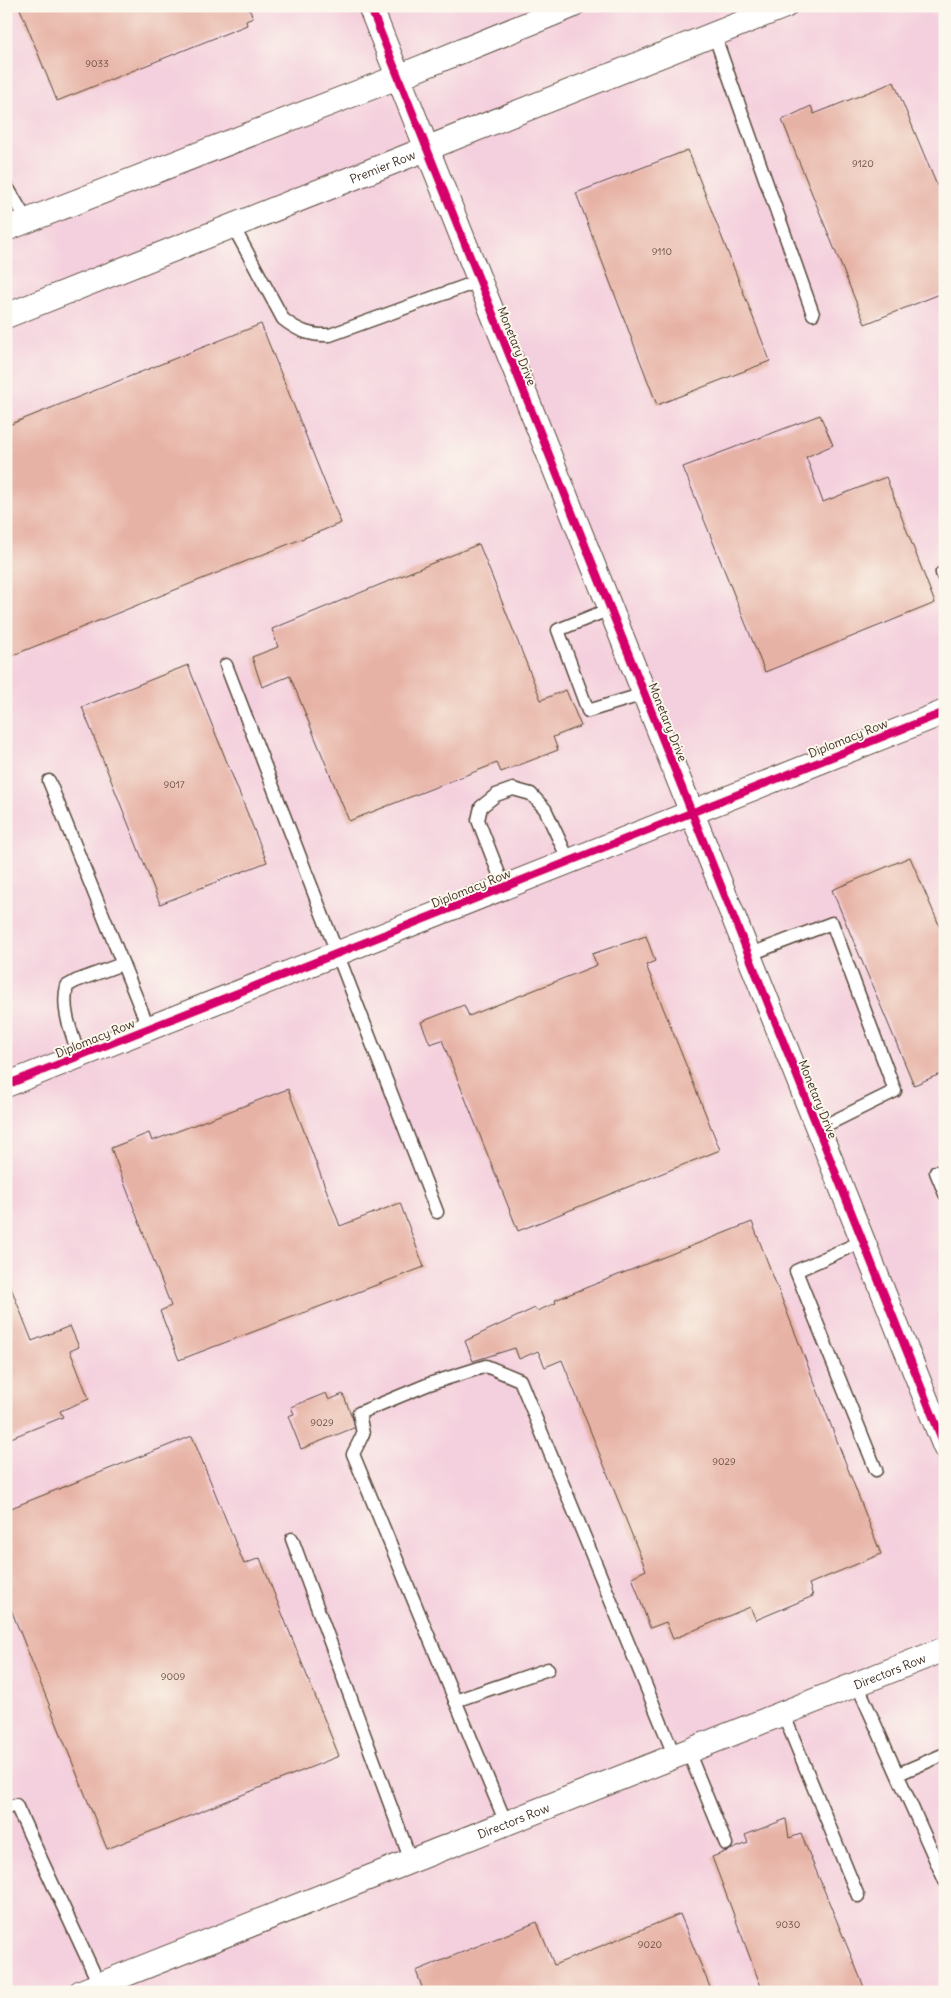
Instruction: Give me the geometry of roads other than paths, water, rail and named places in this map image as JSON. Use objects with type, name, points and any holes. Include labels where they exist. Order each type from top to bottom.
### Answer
[{"type":"street","name":"Monetary Drive","points":[[370,6],[945,1447]]},
{"type":"street","points":[[17,225],[398,77],[572,6]]},
{"type":"street","name":"Premier Row","points":[[6,316],[785,6]]},
{"type":"street","name":"Diplomacy Row","points":[[6,1085],[945,712]]},
{"type":"street","name":"Directors Row","points":[[90,1988],[945,1649]]},
{"type":"lane","points":[[714,34],[814,314]]},
{"type":"lane","points":[[6,185],[17,225]]},
{"type":"lane","points":[[233,226],[283,319],[295,329],[315,336],[330,335],[479,281]]},
{"type":"lane","points":[[945,571],[942,572],[945,581]]},
{"type":"lane","points":[[610,609],[558,630],[588,711],[644,694]]},
{"type":"lane","points":[[226,665],[437,1212]]},
{"type":"lane","points":[[49,781],[149,1028]]},
{"type":"lane","points":[[504,887],[478,820],[481,807],[496,795],[513,789],[532,794],[544,809],[570,861]]},
{"type":"lane","points":[[748,955],[832,923],[895,1091],[818,1129]]},
{"type":"lane","points":[[79,1056],[65,1009],[64,997],[67,986],[122,964]]},
{"type":"lane","points":[[936,1172],[945,1194]]},
{"type":"lane","points":[[862,1241],[796,1271],[876,1470]]},
{"type":"lane","points":[[506,1823],[353,1454],[363,1434],[359,1413],[429,1384],[486,1366],[520,1380],[681,1754],[726,1844]]},
{"type":"lane","points":[[292,1538],[411,1861]]},
{"type":"lane","points":[[455,1701],[548,1669]]},
{"type":"lane","points":[[857,1684],[945,1881]]},
{"type":"lane","points":[[783,1713],[858,1896]]},
{"type":"lane","points":[[898,1774],[945,1754]]},
{"type":"lane","points":[[6,1808],[16,1805],[90,1988]]}]
